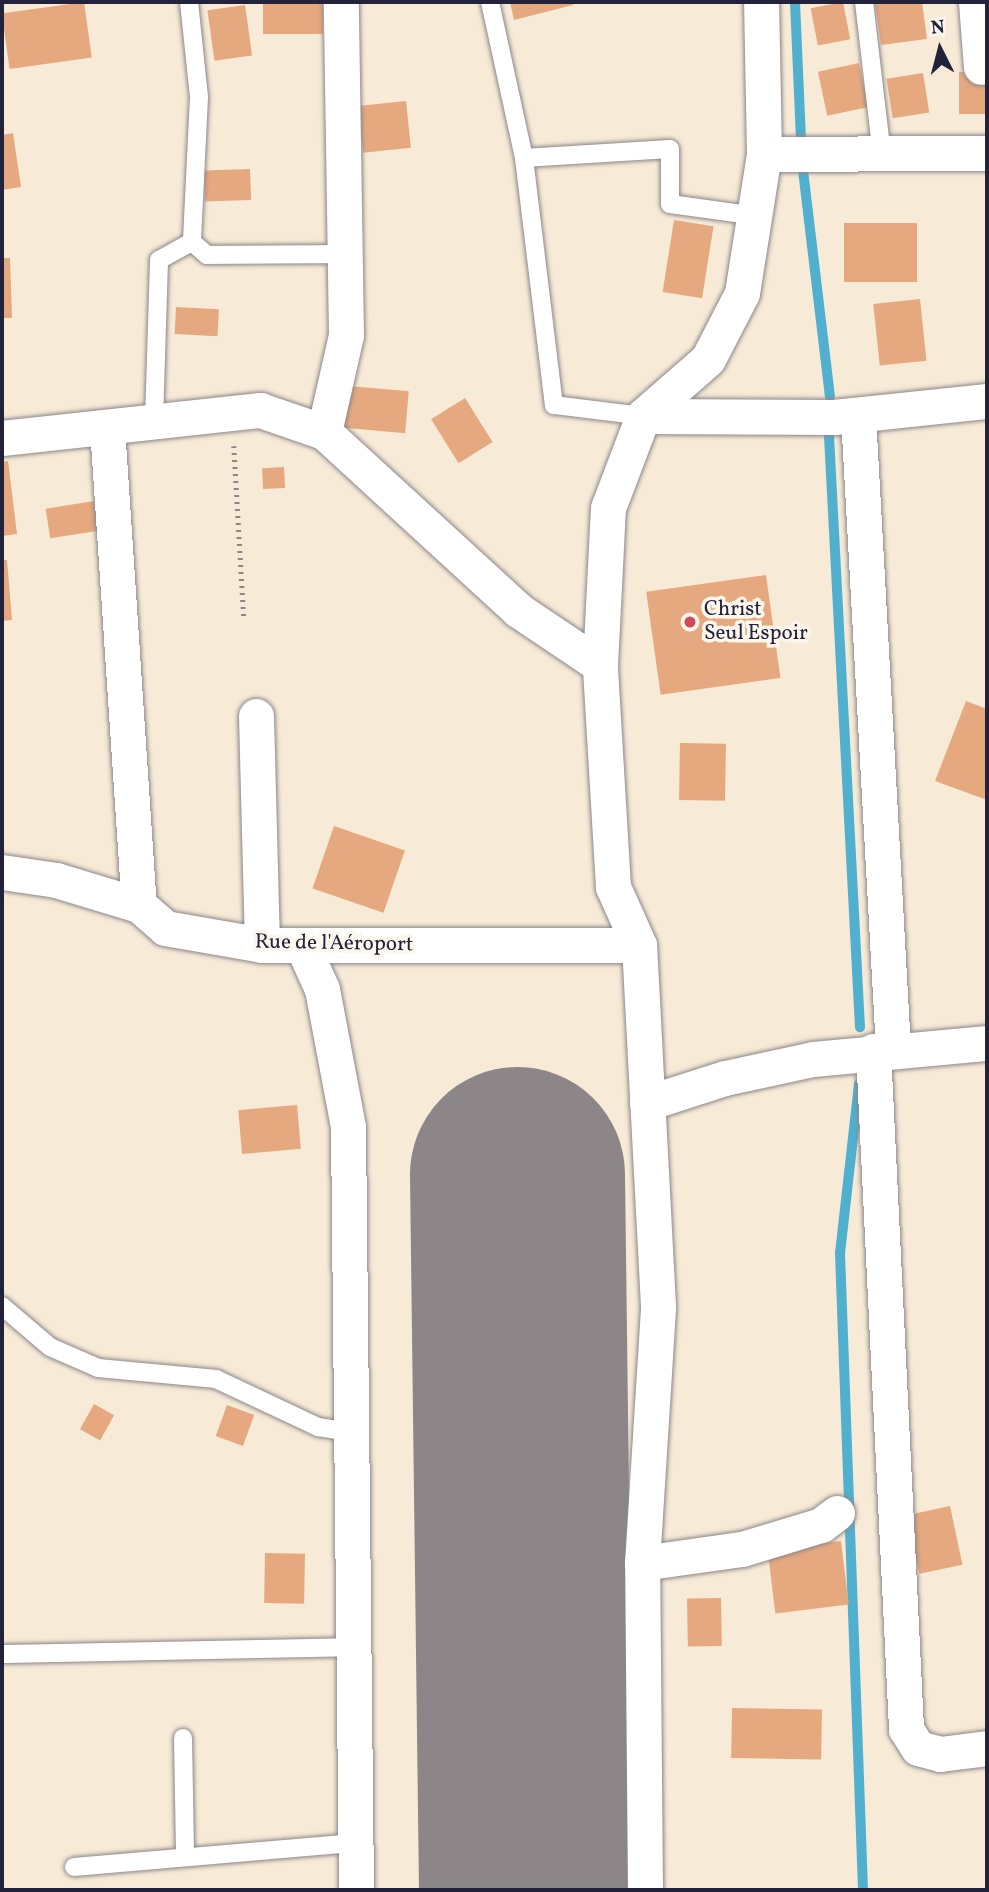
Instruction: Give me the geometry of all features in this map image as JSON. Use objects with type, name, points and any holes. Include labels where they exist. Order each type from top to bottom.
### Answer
[{"type":"street","points":[[324,432],[346,335],[341,2]]},
{"type":"street","points":[[645,1890],[642,1563],[658,1306],[639,945],[613,887],[600,665],[608,508],[643,416],[708,359],[742,293],[756,216],[773,155],[761,2]]},
{"type":"street","points":[[976,2],[981,67]]},
{"type":"street","points":[[773,155],[987,153]]},
{"type":"street","points":[[643,416],[858,415],[987,401]]},
{"type":"street","points":[[2,438],[260,410],[324,432],[518,610],[600,665]]},
{"type":"street","points":[[858,415],[906,1729],[918,1748],[940,1754],[987,1748]]},
{"type":"street","points":[[107,427],[139,905]]},
{"type":"street","points":[[256,716],[262,945]]},
{"type":"street","name":"Rue de l'Aéroport","points":[[2,873],[56,880],[139,905],[165,928],[262,945],[639,945]]},
{"type":"street","points":[[302,945],[322,989],[348,1127],[349,1432],[356,1890]]},
{"type":"street","points":[[647,1103],[726,1078],[883,1050],[987,1043]]},
{"type":"street","points":[[642,1563],[742,1549],[821,1525],[837,1513]]},
{"type":"lane","points":[[190,2],[199,97],[192,242]]},
{"type":"lane","points":[[490,2],[524,158],[554,405],[643,416]]},
{"type":"lane","points":[[864,2],[882,156]]},
{"type":"lane","points":[[524,158],[670,149],[670,204],[756,216]]},
{"type":"lane","points":[[192,242],[207,255],[344,254]]},
{"type":"lane","points":[[154,421],[159,260],[192,242]]},
{"type":"lane","points":[[2,1306],[50,1346],[98,1368],[216,1380],[318,1427],[349,1432]]},
{"type":"lane","points":[[2,1654],[352,1647]]},
{"type":"lane","points":[[183,1738],[185,1856]]},
{"type":"lane","points":[[74,1867],[355,1843]]},
{"type":"path","points":[[232,413],[244,619]]},
{"type":"building","points":[[84,2],[92,57],[10,69],[2,14]]},
{"type":"building","points":[[263,2],[323,2],[323,34],[263,34]]},
{"type":"building","points":[[510,2],[573,2],[573,5],[514,20]]},
{"type":"building","points":[[843,2],[850,39],[818,46],[811,8]]},
{"type":"building","points":[[875,2],[922,2],[927,39],[881,45]]},
{"type":"building","points":[[245,5],[252,56],[214,61],[207,10]]},
{"type":"building","points":[[859,63],[868,107],[827,116],[818,72]]},
{"type":"building","points":[[959,72],[987,72],[987,114],[959,114]]},
{"type":"building","points":[[923,73],[929,113],[893,118],[886,79]]},
{"type":"building","points":[[406,101],[411,148],[363,153],[358,106]]},
{"type":"building","points":[[13,133],[21,187],[2,190],[2,135]]},
{"type":"building","points":[[250,169],[251,200],[205,202],[204,171]]},
{"type":"building","points":[[674,220],[714,226],[702,298],[663,292]]},
{"type":"building","points":[[844,223],[917,223],[917,282],[844,282]]},
{"type":"building","points":[[2,258],[10,258],[12,318],[2,318]]},
{"type":"building","points":[[920,299],[926,361],[880,366],[873,304]]},
{"type":"building","points":[[176,307],[219,309],[218,336],[175,334]]},
{"type":"building","points":[[348,386],[409,391],[405,433],[344,428]]},
{"type":"building","points":[[465,398],[493,442],[459,463],[431,419]]},
{"type":"building","points":[[8,461],[17,534],[2,536],[2,462]]},
{"type":"building","points":[[284,467],[285,488],[263,489],[262,468]]},
{"type":"building","points":[[94,501],[99,531],[50,538],[46,509]]},
{"type":"building","points":[[2,560],[7,560],[12,620],[2,621]]},
{"type":"building","points":[[766,575],[780,678],[661,695],[646,592]]},
{"type":"building","points":[[966,701],[987,709],[987,800],[935,781]]},
{"type":"building","points":[[680,743],[726,744],[725,801],[679,800]]},
{"type":"building","points":[[334,826],[405,850],[383,913],[313,888]]},
{"type":"building","points":[[297,1105],[301,1149],[242,1154],[238,1110]]},
{"type":"building","points":[[94,1404],[114,1415],[100,1441],[80,1429]]},
{"type":"building","points":[[227,1405],[254,1415],[243,1446],[216,1436]]},
{"type":"building","points":[[950,1506],[962,1565],[919,1574],[907,1515]]},
{"type":"building","points":[[841,1541],[849,1605],[775,1614],[768,1550]]},
{"type":"building","points":[[265,1553],[305,1554],[304,1604],[264,1603]]},
{"type":"building","points":[[721,1598],[722,1646],[688,1647],[687,1599]]},
{"type":"building","points":[[732,1708],[822,1710],[821,1760],[731,1758]]},
{"type":"waterway","points":[[795,2],[802,162],[830,396]]},
{"type":"waterway","points":[[829,436],[860,1027]]},
{"type":"waterway","points":[[859,1084],[840,1253],[863,1890]]},
{"type":"runway","points":[[517,1174],[526,1890]]},
{"type":"place","name":"Christ Seul Espoir","points":[[690,622]]}]
